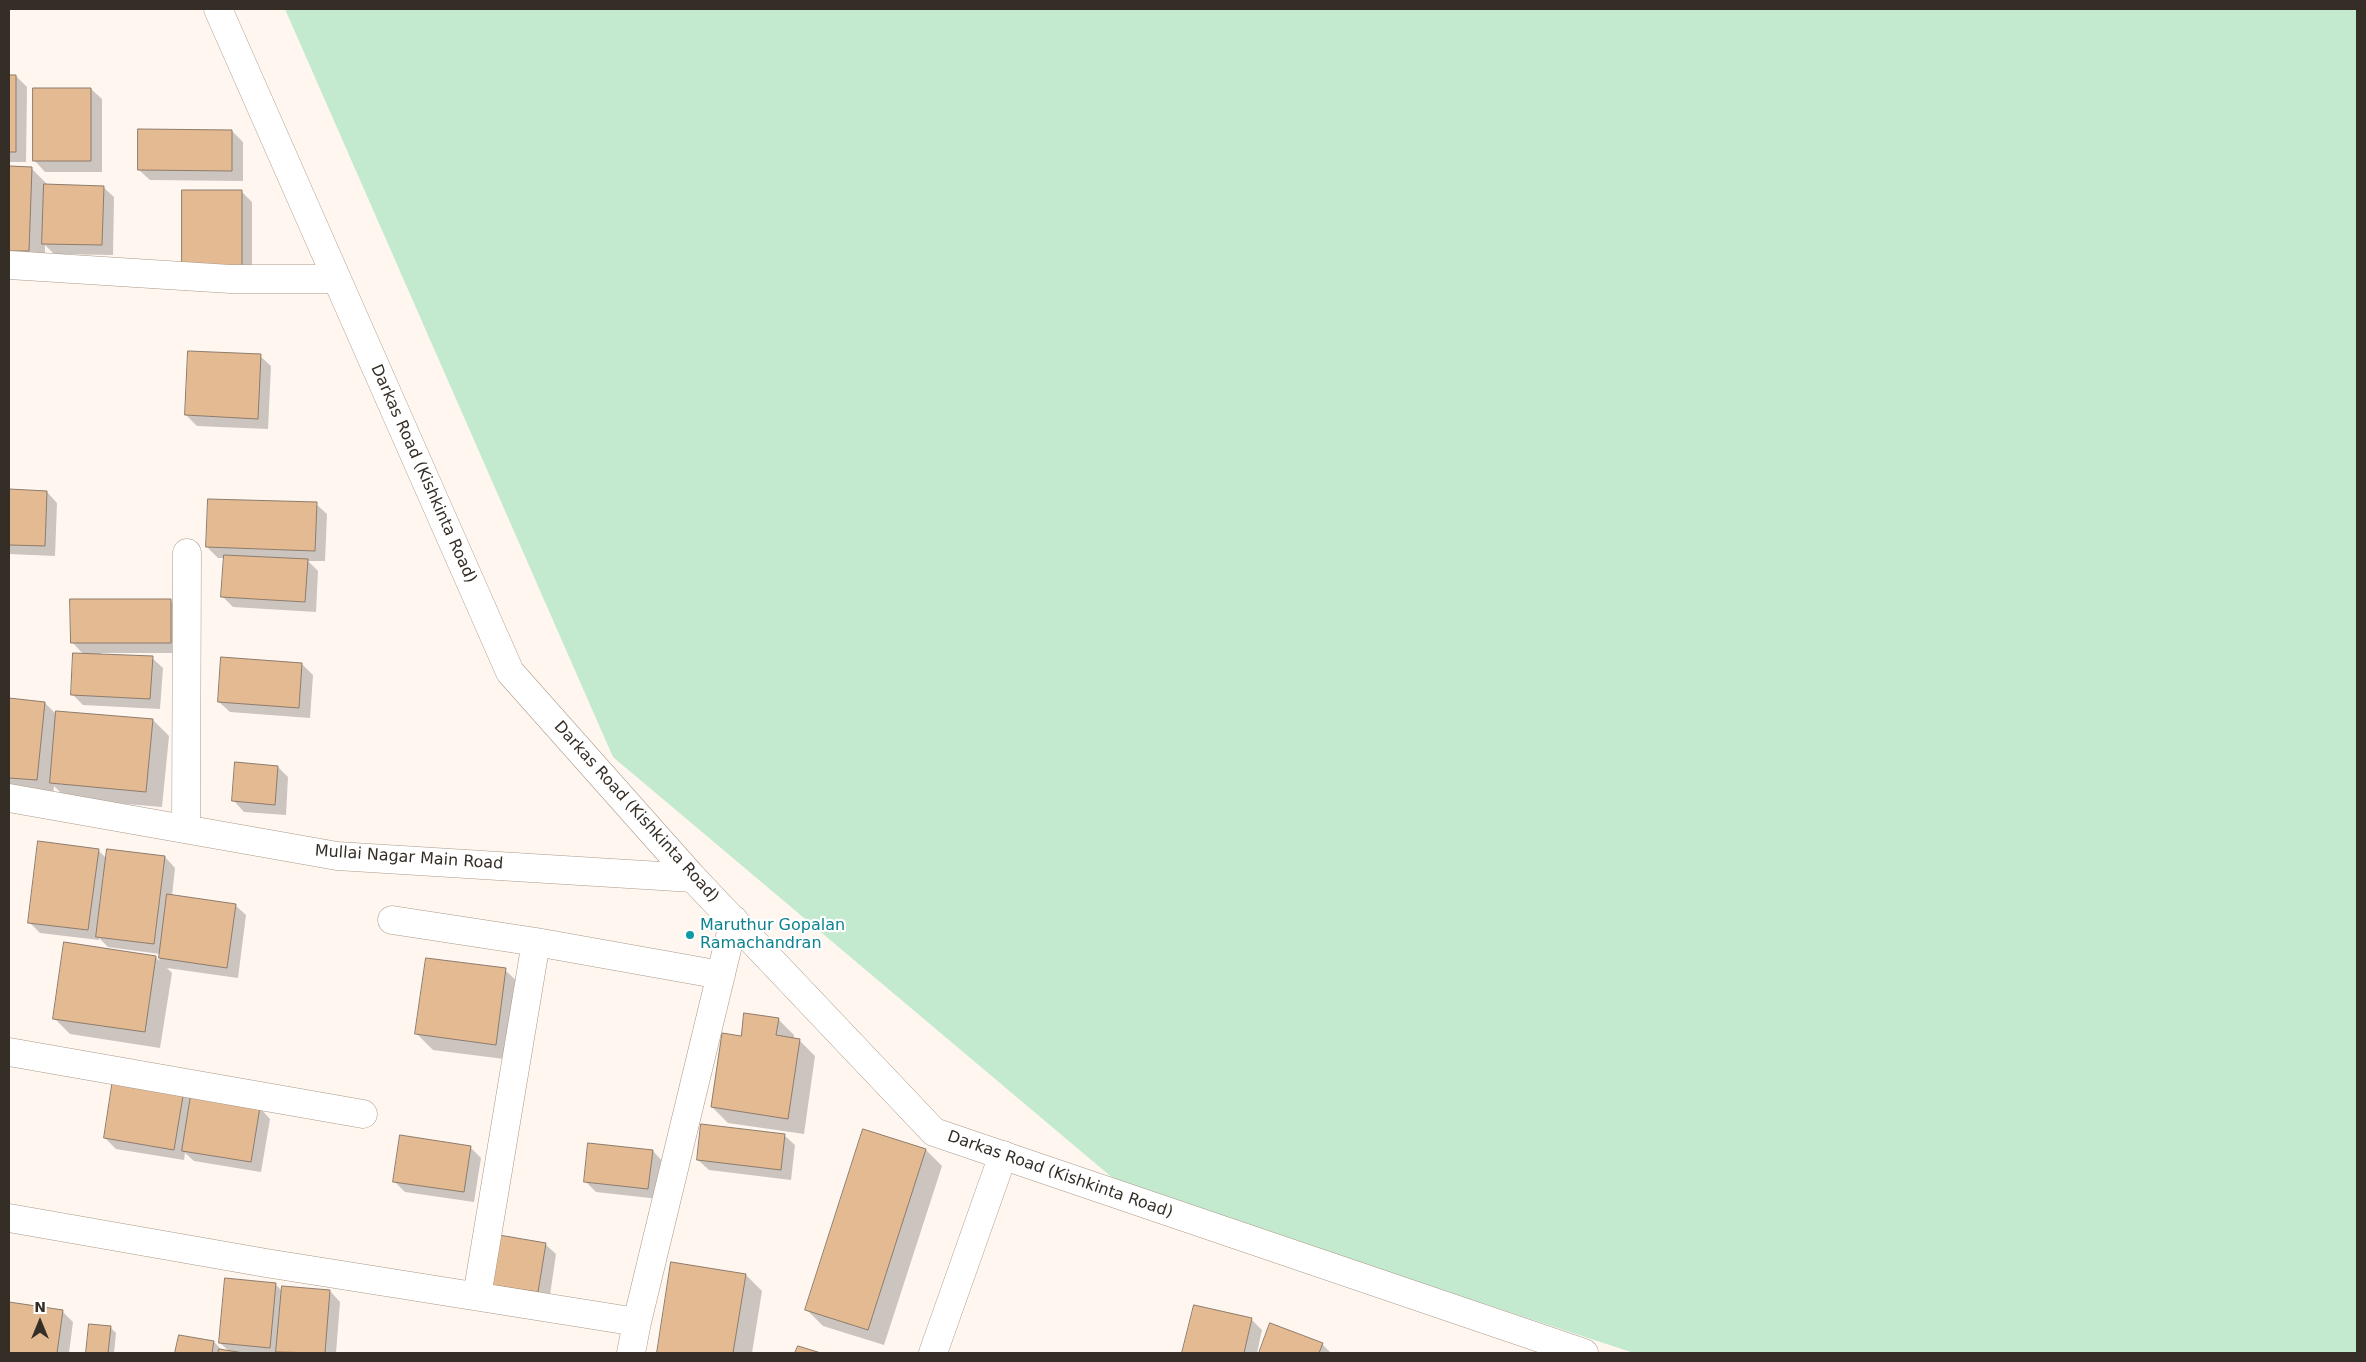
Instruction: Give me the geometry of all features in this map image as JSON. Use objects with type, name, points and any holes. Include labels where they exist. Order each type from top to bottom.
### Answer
[{"type":"street","name":"Darkas Road (Kishkinta Road)","points":[[218,9],[510,672],[693,878],[934,1132],[1584,1353]]},
{"type":"street","points":[[9,265],[230,279],[336,279]]},
{"type":"street","points":[[186,829],[187,554]]},
{"type":"street","name":"Mullai Nagar Main Road","points":[[9,798],[337,856],[693,878]]},
{"type":"street","points":[[392,920],[536,942],[721,975]]},
{"type":"street","points":[[632,1353],[637,1322],[734,920]]},
{"type":"street","points":[[477,1296],[536,942]]},
{"type":"street","points":[[9,1052],[363,1114]]},
{"type":"street","points":[[933,1353],[1002,1155]]},
{"type":"street","points":[[9,1218],[266,1263],[637,1322]]},
{"type":"green space","points":[[285,9],[2357,9],[2357,1353],[1634,1353],[1121,1185],[613,757]]},
{"type":"building","points":[[9,75],[16,75],[16,152],[9,152]]},
{"type":"building","points":[[33,88],[91,88],[91,161],[33,161]]},
{"type":"building","points":[[138,129],[232,130],[232,171],[138,170]]},
{"type":"building","points":[[9,166],[32,167],[29,251],[9,251]]},
{"type":"building","points":[[44,184],[104,186],[102,245],[42,244]]},
{"type":"building","points":[[182,190],[242,190],[242,274],[182,274]]},
{"type":"building","points":[[188,351],[261,354],[258,419],[185,415]]},
{"type":"building","points":[[9,489],[47,491],[45,546],[9,545]]},
{"type":"building","points":[[208,499],[317,502],[315,551],[206,547]]},
{"type":"building","points":[[224,555],[308,559],[305,602],[221,597]]},
{"type":"building","points":[[70,599],[171,599],[171,643],[71,643]]},
{"type":"building","points":[[73,653],[153,656],[150,699],[71,695]]},
{"type":"building","points":[[221,657],[302,663],[299,708],[218,702]]},
{"type":"building","points":[[9,698],[45,702],[37,780],[9,778]]},
{"type":"building","points":[[56,711],[153,719],[146,792],[50,783]]},
{"type":"building","points":[[235,762],[278,766],[275,805],[232,801]]},
{"type":"building","points":[[38,841],[99,849],[88,930],[28,923]]},
{"type":"building","points":[[107,849],[165,856],[154,944],[96,937]]},
{"type":"building","points":[[167,894],[236,904],[227,968],[159,958]]},
{"type":"building","points":[[64,942],[156,956],[145,1032],[53,1019]]},
{"type":"building","points":[[426,958],[506,968],[496,1045],[415,1034]]},
{"type":"building","points":[[744,1013],[779,1018],[776,1035],[800,1039],[788,1119],[711,1107],[722,1033],[741,1036]]},
{"type":"building","points":[[113,1079],[184,1090],[174,1150],[104,1138]]},
{"type":"building","points":[[191,1095],[260,1107],[251,1162],[182,1151]]},
{"type":"building","points":[[701,1124],[785,1134],[781,1170],[697,1160]]},
{"type":"building","points":[[863,1129],[926,1149],[868,1330],[805,1310]]},
{"type":"building","points":[[400,1135],[471,1146],[464,1192],[393,1182]]},
{"type":"building","points":[[588,1143],[653,1150],[648,1189],[584,1182]]},
{"type":"building","points":[[499,1235],[546,1243],[538,1292],[491,1285]]},
{"type":"building","points":[[671,1262],[746,1274],[733,1353],[657,1353]]},
{"type":"building","points":[[225,1278],[276,1283],[270,1348],[219,1343]]},
{"type":"building","points":[[282,1286],[330,1290],[325,1353],[276,1352]]},
{"type":"building","points":[[9,1302],[63,1310],[57,1353],[9,1353]]},
{"type":"building","points":[[1194,1305],[1252,1318],[1244,1353],[1182,1353]]},
{"type":"building","points":[[1270,1323],[1323,1343],[1319,1353],[1259,1353]]},
{"type":"building","points":[[89,1324],[111,1326],[108,1353],[86,1353]]},
{"type":"building","points":[[179,1335],[214,1341],[212,1353],[175,1353]]},
{"type":"building","points":[[798,1346],[821,1353],[795,1353]]},
{"type":"building","points":[[219,1349],[244,1353],[218,1353]]},
{"type":"place","name":"Maruthur Gopalan Ramachandran","points":[[690,935]]}]
